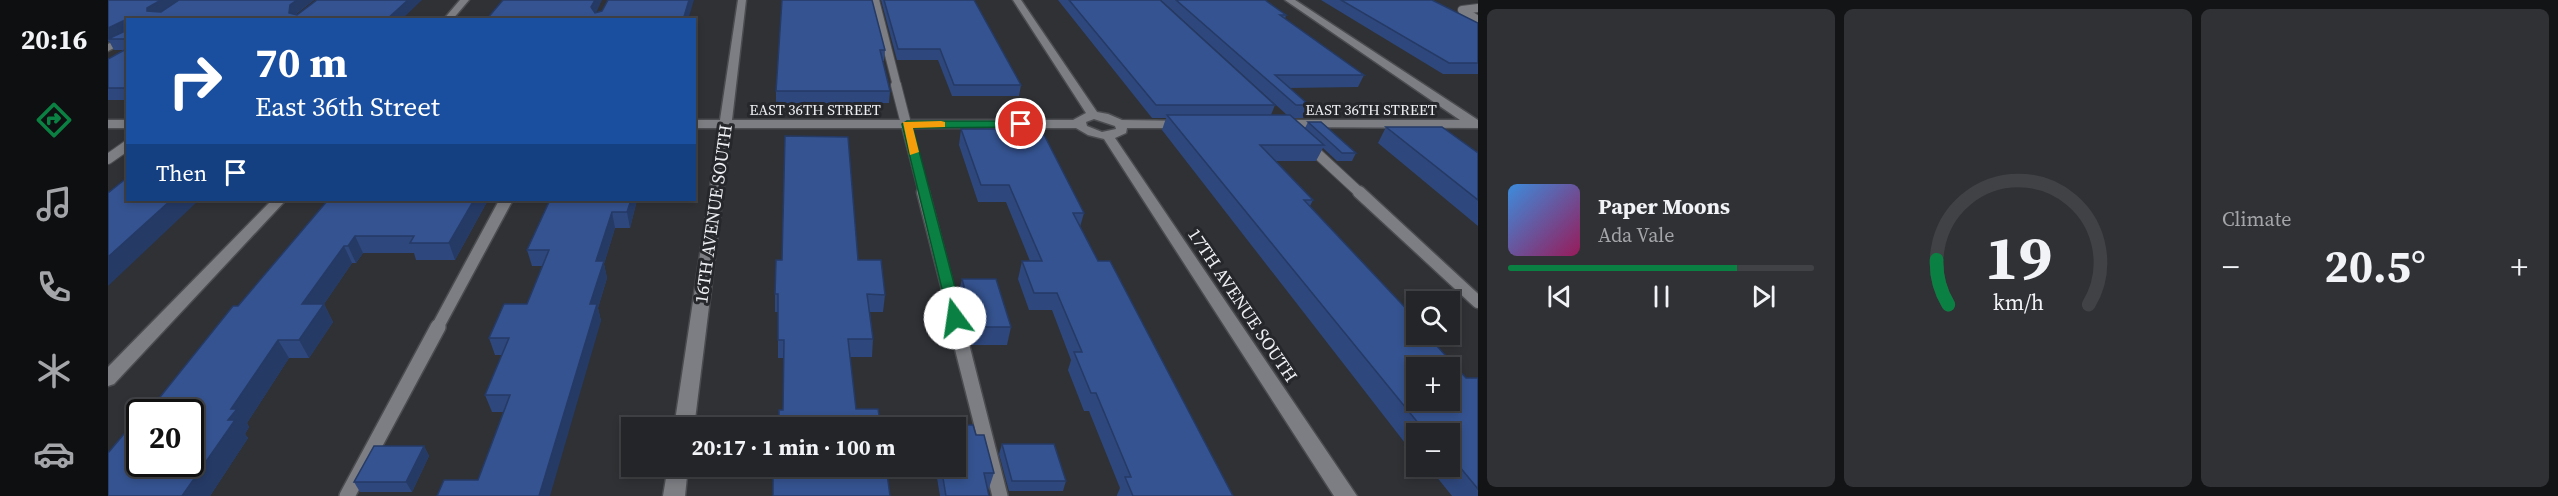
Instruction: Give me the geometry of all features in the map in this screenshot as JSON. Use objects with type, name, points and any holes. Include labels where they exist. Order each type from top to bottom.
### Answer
[{"type":"street","points":[[449,18],[465,0]]},
{"type":"street","name":"16TH AVENUE SOUTH","points":[[685,417],[742,0]]},
{"type":"street","points":[[1017,0],[1093,115]]},
{"type":"street","points":[[1289,0],[1476,125]]},
{"type":"street","points":[[108,48],[126,38]]},
{"type":"street","points":[[1114,130],[1104,116],[1093,115],[1079,120],[1079,124],[1092,133],[1196,124]]},
{"type":"street","points":[[108,124],[126,124]]},
{"type":"street","name":"EAST 36TH STREET","points":[[696,124],[1079,124]]},
{"type":"street","name":"EAST 36TH STREET","points":[[1263,124],[1476,125]]},
{"type":"street","name":"17TH AVENUE SOUTH","points":[[1114,130],[1346,496]]},
{"type":"street","points":[[108,380],[278,201]]},
{"type":"street","points":[[674,496],[677,477]]},
{"type":"lane","points":[[875,0],[1000,496]]},
{"type":"lane","points":[[1478,8],[1462,10],[1478,20]]},
{"type":"lane","points":[[1469,25],[1478,30]]},
{"type":"lane","points":[[1272,111],[1478,302]]},
{"type":"lane","points":[[108,159],[126,146]]},
{"type":"lane","points":[[347,496],[505,201]]},
{"type":"building","points":[[108,0],[161,0],[147,8],[147,11],[161,12],[179,0],[297,0],[290,5],[289,13],[297,15],[317,0],[408,0],[388,18],[126,18],[126,39],[108,39],[123,32],[123,21],[108,28]]},
{"type":"building","points":[[503,0],[595,0],[591,7],[595,13],[602,11],[608,0],[689,0],[684,18],[488,18]]},
{"type":"building","points":[[782,0],[872,0],[885,50],[880,50],[890,91],[776,91]]},
{"type":"building","points":[[884,0],[974,0],[1021,85],[954,85],[940,49],[898,49]]},
{"type":"building","points":[[1069,0],[1160,0],[1275,105],[1156,105]]},
{"type":"building","points":[[1176,0],[1265,0],[1286,15],[1280,15],[1364,75],[1275,75],[1309,105],[1296,105]]},
{"type":"building","points":[[1341,0],[1432,0],[1478,23],[1478,63],[1449,63]]},
{"type":"building","points":[[126,49],[126,88],[108,88],[108,59]]},
{"type":"building","points":[[1167,115],[1290,115],[1324,145],[1260,145],[1313,200],[1304,200],[1406,308],[1406,345],[1436,345],[1447,357],[1406,357],[1406,408]]},
{"type":"building","points":[[1308,122],[1321,122],[1356,153],[1342,153]]},
{"type":"building","points":[[1386,127],[1442,127],[1478,153],[1478,200]]},
{"type":"building","points":[[961,129],[1041,129],[1084,213],[1073,213],[1098,261],[1110,261],[1233,496],[1133,496],[1125,477],[1131,477],[1096,393],[1091,393],[1074,352],[1082,352],[1057,293],[1034,293],[1022,261],[1042,261],[1009,185],[981,185]]},
{"type":"building","points":[[785,136],[848,137],[858,260],[881,260],[885,295],[867,294],[873,339],[848,339],[856,409],[878,409],[879,417],[779,417],[779,410],[783,410],[784,340],[778,340],[778,294],[775,294],[776,260],[782,260]]},
{"type":"building","points":[[126,179],[126,201],[170,201],[108,257],[108,193]]},
{"type":"building","points":[[327,201],[473,201],[449,243],[410,243],[414,236],[355,236],[348,246],[344,246],[302,304],[324,304],[299,340],[278,340],[231,409],[237,409],[228,420],[235,420],[204,464],[204,399],[158,399],[233,306],[238,306]]},
{"type":"building","points":[[550,201],[631,201],[627,212],[612,212],[596,261],[604,261],[590,304],[597,304],[539,496],[437,496],[444,480],[478,480],[510,395],[485,395],[509,338],[489,338],[504,304],[527,304],[549,250],[527,250]]},
{"type":"building","points":[[962,279],[996,279],[1011,327],[975,327]]},
{"type":"building","points":[[1460,371],[1466,378],[1478,378],[1478,489],[1460,467],[1460,423],[1418,423],[1408,411],[1460,411]]},
{"type":"building","points":[[966,425],[973,425],[976,435],[984,435],[994,473],[984,473],[989,496],[946,496],[943,477],[966,477]]},
{"type":"building","points":[[126,432],[126,477],[195,477],[182,496],[108,496],[108,453]]},
{"type":"building","points":[[1002,444],[1054,444],[1066,481],[1012,481]]},
{"type":"building","points":[[374,446],[424,446],[406,482],[354,482]]},
{"type":"building","points":[[773,477],[887,477],[890,496],[773,496]]},
{"type":"slow traffic","points":[[914,152],[907,124],[941,124]]},
{"type":"route","points":[[955,318],[907,124],[1021,124]]}]
